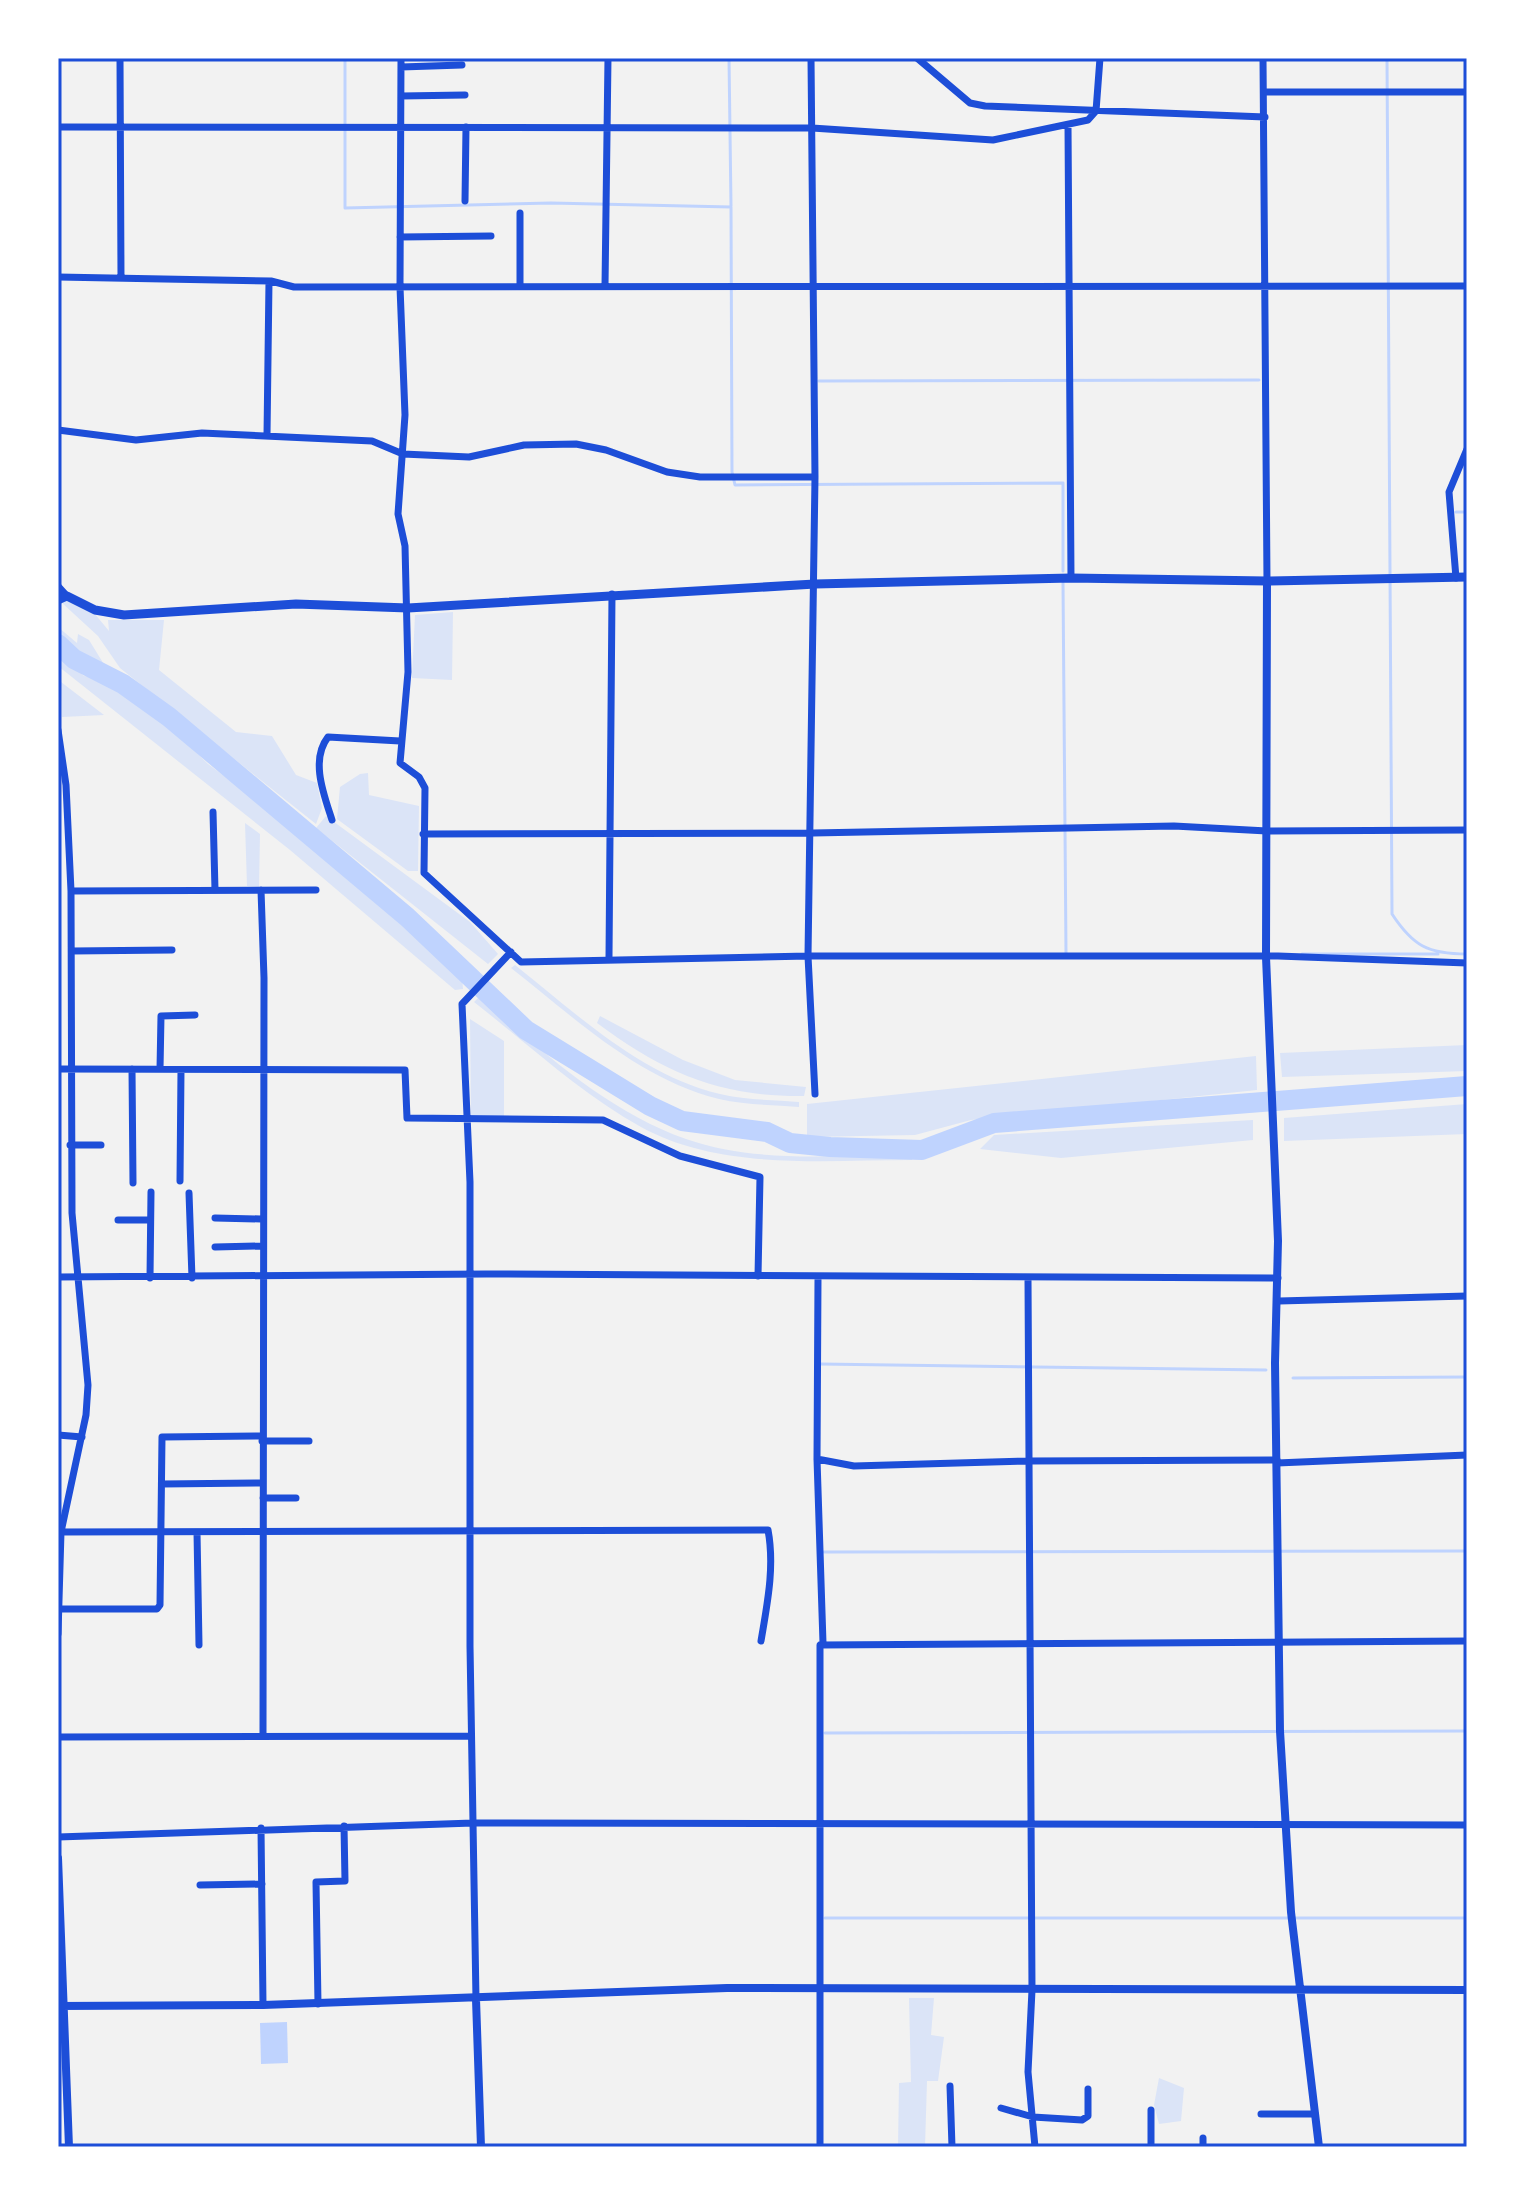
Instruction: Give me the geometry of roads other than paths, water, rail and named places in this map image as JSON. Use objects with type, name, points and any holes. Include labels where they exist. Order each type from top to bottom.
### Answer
[{"type":"main road","points":[[62,598],[95,610],[124,615],[296,604],[408,608],[815,584],[1071,578],[1267,581],[1462,578]]},
{"type":"street","points":[[120,58],[121,278]]},
{"type":"street","points":[[401,58],[400,287],[405,415],[398,514],[405,546],[408,672],[400,763],[419,777],[425,788],[424,873],[508,956],[521,962],[609,957],[808,956],[1266,957],[1467,963]]},
{"type":"street","points":[[605,286],[608,58]]},
{"type":"street","points":[[811,58],[815,584],[813,833],[808,956],[815,1094]]},
{"type":"street","points":[[917,58],[970,103],[1265,117]]},
{"type":"street","points":[[58,127],[812,128],[993,140],[1088,120],[1096,111],[1100,58]]},
{"type":"street","points":[[1263,58],[1267,287],[1266,957],[1279,1301],[1275,1363],[1280,1731],[1300,1991],[1319,2147]]},
{"type":"street","points":[[401,67],[462,65]]},
{"type":"street","points":[[1264,92],[1467,92]]},
{"type":"street","points":[[401,96],[465,95]]},
{"type":"street","points":[[1068,125],[1071,578]]},
{"type":"street","points":[[465,201],[466,127]]},
{"type":"street","points":[[520,213],[520,286]]},
{"type":"street","points":[[400,237],[491,236]]},
{"type":"street","points":[[58,277],[269,281],[294,287],[698,284],[812,289],[1467,286]]},
{"type":"street","points":[[267,435],[269,281]]},
{"type":"street","points":[[58,430],[136,440],[202,433],[372,441],[403,454],[469,457],[524,445],[576,444],[606,450],[667,472],[689,476],[815,477]]},
{"type":"street","points":[[1462,578],[1449,492],[1467,449]]},
{"type":"street","points":[[58,586],[62,598]]},
{"type":"street","points":[[609,957],[612,594]]},
{"type":"street","points":[[58,730],[69,834],[71,891],[69,1155],[88,1385],[82,1437],[59,1532],[58,1634]]},
{"type":"street","points":[[332,820],[320,779],[321,752],[328,737],[400,741]]},
{"type":"street","points":[[213,812],[215,890]]},
{"type":"street","points":[[423,834],[609,831],[813,833],[1174,826],[1267,831],[1467,830]]},
{"type":"street","points":[[58,834],[69,834]]},
{"type":"street","points":[[261,890],[263,1735]]},
{"type":"street","points":[[71,891],[316,890]]},
{"type":"street","points":[[72,951],[172,950]]},
{"type":"street","points":[[481,2147],[471,1736],[471,1276],[462,1004],[508,956]]},
{"type":"street","points":[[160,1069],[161,1016],[195,1015]]},
{"type":"street","points":[[58,1069],[405,1070],[407,1118],[603,1120],[680,1156],[760,1177],[758,1276]]},
{"type":"street","points":[[132,1069],[133,1183]]},
{"type":"street","points":[[180,1181],[181,1070]]},
{"type":"street","points":[[70,1145],[101,1145]]},
{"type":"street","points":[[58,1155],[69,1155]]},
{"type":"street","points":[[150,1278],[151,1192]]},
{"type":"street","points":[[189,1193],[192,1278]]},
{"type":"street","points":[[215,1218],[261,1219]]},
{"type":"street","points":[[118,1220],[150,1220]]},
{"type":"street","points":[[215,1247],[261,1246]]},
{"type":"street","points":[[58,1277],[1278,1278]]},
{"type":"street","points":[[818,1278],[817,1459],[823,1609],[823,1643],[820,1645],[820,2147]]},
{"type":"street","points":[[1028,1279],[1032,1990],[1028,2072],[1035,2147]]},
{"type":"street","points":[[1279,1301],[1467,1296]]},
{"type":"street","points":[[58,1435],[82,1437]]},
{"type":"street","points":[[60,1609],[157,1609],[160,1605],[162,1437],[309,1441]]},
{"type":"street","points":[[817,1459],[854,1466],[1029,1461],[1277,1461],[1467,1455]]},
{"type":"street","points":[[162,1484],[263,1483]]},
{"type":"street","points":[[263,1498],[296,1498]]},
{"type":"street","points":[[59,1532],[768,1530],[771,1547],[761,1641]]},
{"type":"street","points":[[197,1532],[199,1645]]},
{"type":"street","points":[[820,1645],[1467,1641]]},
{"type":"street","points":[[58,1737],[471,1736]]},
{"type":"street","points":[[58,1837],[473,1823],[1467,1825]]},
{"type":"street","points":[[318,2004],[316,1882],[345,1881],[344,1826]]},
{"type":"street","points":[[261,1828],[263,2005]]},
{"type":"street","points":[[58,1858],[61,2006],[69,2147]]},
{"type":"street","points":[[200,1885],[262,1884]]},
{"type":"street","points":[[61,2006],[318,2004],[727,1988],[1467,1990]]},
{"type":"street","points":[[950,2086],[952,2147]]},
{"type":"street","points":[[1001,2108],[1033,2117],[1087,2119],[1088,2089]]},
{"type":"street","points":[[1151,2110],[1151,2147]]},
{"type":"street","points":[[1261,2114],[1315,2114]]},
{"type":"water","points":[[287,2022],[288,2063],[261,2064],[260,2023]]},
{"type":"waterway","points":[[345,58],[345,208],[551,203],[731,207],[732,472],[735,485],[1063,483],[1063,571]]},
{"type":"waterway","points":[[729,58],[731,206]]},
{"type":"waterway","points":[[1387,58],[1392,914],[1407,934],[1423,946],[1442,952],[1467,954]]},
{"type":"waterway","points":[[819,381],[1259,380]]},
{"type":"waterway","points":[[1456,512],[1467,512]]},
{"type":"waterway","points":[[1063,583],[1066,953]]},
{"type":"waterway","points":[[58,644],[74,659],[123,684],[169,717],[407,917],[526,1030],[650,1106],[682,1121],[767,1132],[790,1143],[922,1150],[994,1123],[1467,1086]]},
{"type":"waterway","points":[[1302,954],[1438,954]]},
{"type":"waterway","points":[[820,1364],[1266,1370]]},
{"type":"waterway","points":[[1293,1378],[1467,1377]]},
{"type":"waterway","points":[[824,1552],[1467,1551]]},
{"type":"waterway","points":[[825,1733],[1467,1731]]},
{"type":"waterway","points":[[825,1918],[1467,1918]]}]
